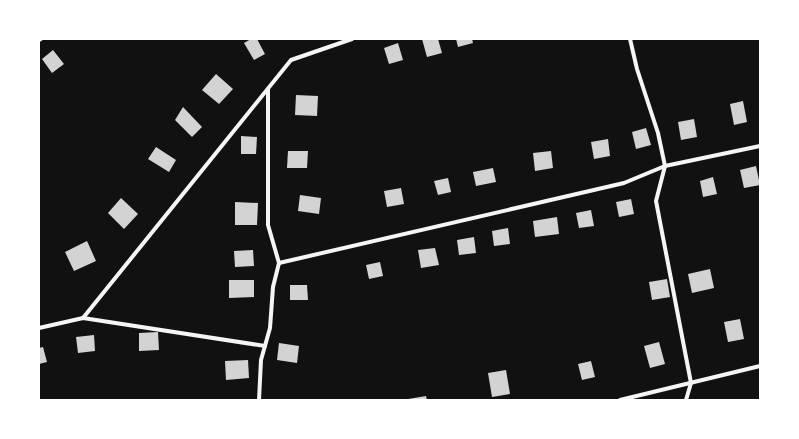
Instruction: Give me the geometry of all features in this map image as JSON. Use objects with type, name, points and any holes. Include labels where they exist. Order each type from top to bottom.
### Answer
[{"type":"street","points":[[83,318],[291,60],[352,39]]},
{"type":"street","points":[[630,39],[637,69],[658,133],[666,166],[656,201],[691,383],[686,400]]},
{"type":"street","points":[[259,400],[261,360],[270,328],[273,287],[279,263],[268,225],[268,90]]},
{"type":"street","points":[[279,263],[624,183],[666,166],[760,146]]},
{"type":"street","points":[[39,328],[83,318],[264,346]]},
{"type":"street","points":[[620,400],[760,366]]},
{"type":"building","points":[[251,39],[257,39],[265,54],[254,60],[244,43]]},
{"type":"building","points":[[422,39],[438,39],[442,53],[427,57]]},
{"type":"building","points":[[456,39],[472,39],[473,43],[458,47]]},
{"type":"building","points":[[398,43],[403,60],[389,64],[384,48]]},
{"type":"building","points":[[53,50],[64,64],[52,73],[42,59]]},
{"type":"building","points":[[216,74],[233,89],[219,104],[202,90]]},
{"type":"building","points":[[296,95],[318,96],[317,116],[295,115]]},
{"type":"building","points":[[743,101],[747,122],[734,125],[730,104]]},
{"type":"building","points":[[183,107],[202,127],[192,137],[175,120]]},
{"type":"building","points":[[694,119],[697,137],[681,140],[678,122]]},
{"type":"building","points":[[646,128],[651,145],[636,149],[632,132]]},
{"type":"building","points":[[241,136],[257,137],[256,154],[241,154]]},
{"type":"building","points":[[608,139],[610,156],[594,159],[591,142]]},
{"type":"building","points":[[156,147],[176,160],[169,172],[148,159]]},
{"type":"building","points":[[288,151],[308,151],[307,168],[287,168]]},
{"type":"building","points":[[551,151],[553,168],[535,171],[533,153]]},
{"type":"building","points":[[756,166],[760,185],[744,188],[740,170]]},
{"type":"building","points":[[493,168],[496,182],[476,186],[473,172]]},
{"type":"building","points":[[713,177],[717,194],[703,197],[700,181]]},
{"type":"building","points":[[448,178],[451,192],[438,195],[434,181]]},
{"type":"building","points":[[401,188],[404,204],[387,207],[384,191]]},
{"type":"building","points":[[300,195],[321,198],[319,214],[298,211]]},
{"type":"building","points":[[121,198],[138,214],[124,229],[108,213]]},
{"type":"building","points":[[631,199],[634,214],[619,217],[616,202]]},
{"type":"building","points":[[235,202],[258,203],[257,225],[235,225]]},
{"type":"building","points":[[591,210],[594,226],[579,228],[576,213]]},
{"type":"building","points":[[557,217],[559,234],[535,237],[533,221]]},
{"type":"building","points":[[508,228],[510,244],[494,246],[492,231]]},
{"type":"building","points":[[474,237],[476,253],[459,255],[457,240]]},
{"type":"building","points":[[87,241],[96,261],[74,271],[65,252]]},
{"type":"building","points":[[435,248],[439,265],[421,268],[418,250]]},
{"type":"building","points":[[253,250],[254,266],[235,267],[234,251]]},
{"type":"building","points":[[380,262],[383,276],[369,279],[366,265]]},
{"type":"building","points":[[710,269],[714,288],[692,293],[688,274]]},
{"type":"building","points":[[667,279],[670,297],[652,300],[649,282]]},
{"type":"building","points":[[229,280],[254,280],[254,297],[229,298]]},
{"type":"building","points":[[290,285],[307,285],[308,300],[290,300]]},
{"type":"building","points":[[740,319],[744,339],[728,342],[724,322]]},
{"type":"building","points":[[158,332],[159,350],[139,351],[139,333]]},
{"type":"building","points":[[94,335],[95,351],[78,353],[76,337]]},
{"type":"building","points":[[659,342],[665,364],[650,368],[644,346]]},
{"type":"building","points":[[279,343],[299,346],[297,363],[277,360]]},
{"type":"building","points":[[43,347],[47,362],[39,364],[39,348]]},
{"type":"building","points":[[248,360],[249,378],[226,380],[225,361]]},
{"type":"building","points":[[591,361],[595,377],[582,380],[578,364]]},
{"type":"building","points":[[506,370],[510,394],[492,397],[488,373]]},
{"type":"building","points":[[426,396],[427,400],[408,400],[408,399]]}]
